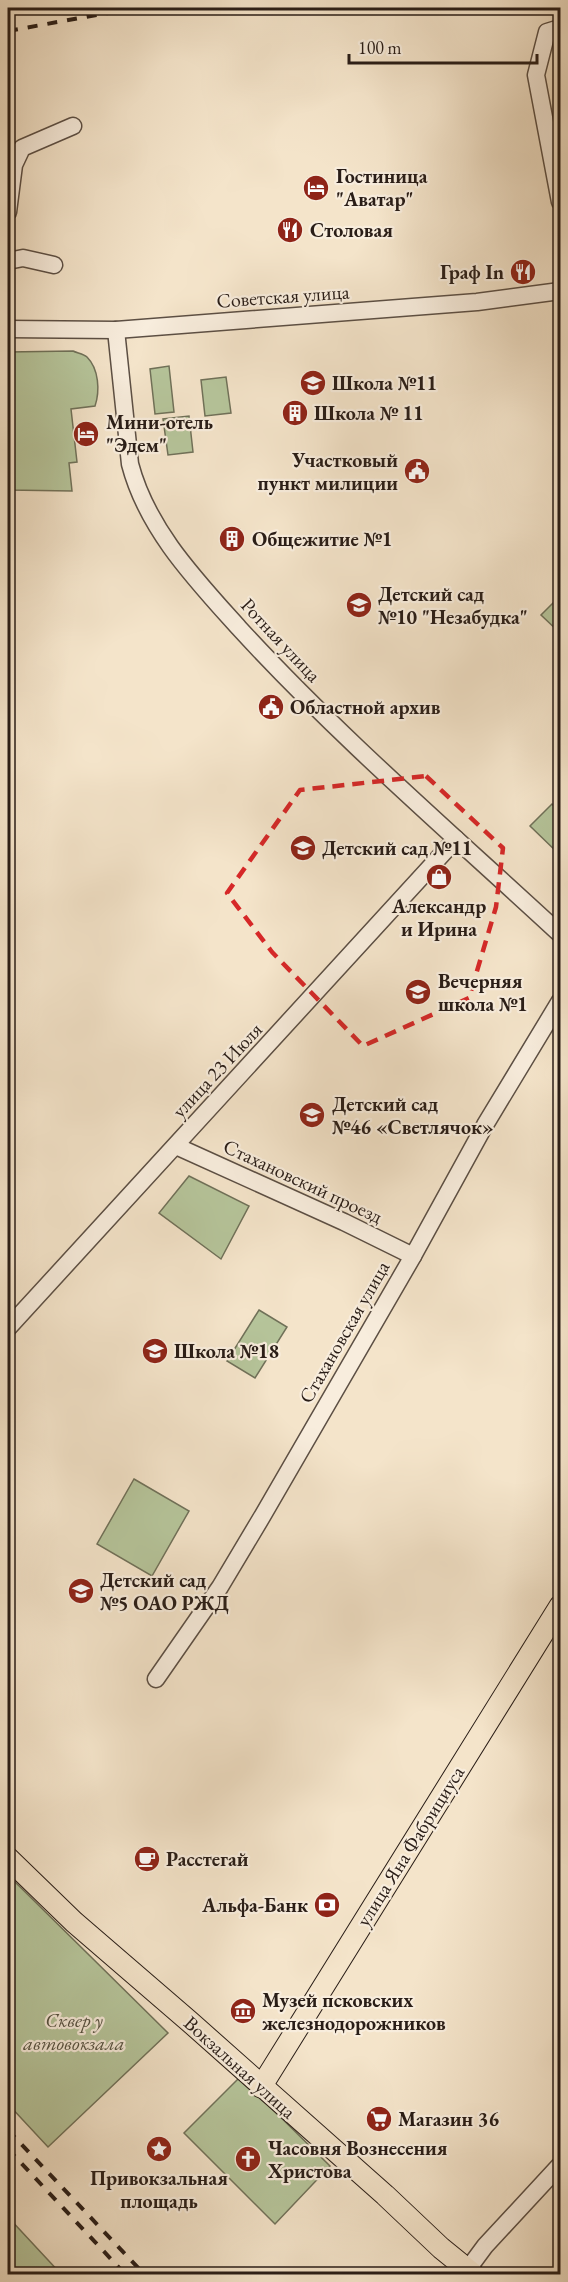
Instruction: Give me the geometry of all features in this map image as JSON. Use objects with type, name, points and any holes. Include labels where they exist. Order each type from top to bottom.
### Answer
[{"type":"main road","name":"улица Яна Фабрициуса","points":[[261,2086],[561,1606]]},
{"type":"main road","name":"Вокзальная улица","points":[[8,1858],[74,1922],[190,2022],[470,2272]]},
{"type":"street","points":[[561,28],[547,32],[536,75],[561,202]]},
{"type":"street","points":[[8,212],[14,165],[22,148],[73,126]]},
{"type":"street","points":[[8,261],[23,258],[54,265]]},
{"type":"street","name":"Советская улица","points":[[8,326],[116,330],[477,302],[561,291]]},
{"type":"street","name":"Ротная улица","points":[[116,330],[130,464],[146,509],[175,553],[212,598],[277,669],[456,839],[561,934]]},
{"type":"street","name":"улица 23 Июля","points":[[8,1328],[456,839]]},
{"type":"street","name":"Стахановская улица","points":[[156,1679],[220,1587],[413,1256],[485,1125],[561,1001]]},
{"type":"street","name":"Стахановский проезд","points":[[176,1146],[344,1221],[413,1256]]},
{"type":"street","points":[[470,2272],[484,2246],[561,2165]]},
{"type":"highlighted area","points":[[426,776],[503,848],[496,907],[469,998],[363,1046],[272,952],[227,893],[300,790]]},
{"type":"green space","points":[[73,351],[86,356],[91,362],[96,374],[98,394],[95,406],[71,409],[77,462],[69,463],[72,491],[8,490],[8,442],[11,441],[8,414],[8,352]]},
{"type":"green space","points":[[169,366],[174,412],[155,414],[150,369]]},
{"type":"green space","points":[[226,377],[231,413],[205,416],[201,380]]},
{"type":"green space","points":[[189,416],[193,452],[168,455],[163,419]]},
{"type":"green space","points":[[560,598],[560,633],[541,615]]},
{"type":"green space","points":[[552,804],[560,812],[560,855],[530,826]]},
{"type":"green space","points":[[189,1176],[249,1206],[221,1259],[159,1213]]},
{"type":"green space","points":[[259,1310],[287,1327],[255,1378],[227,1361]]},
{"type":"green space","points":[[134,1479],[189,1511],[152,1576],[97,1544]]},
{"type":"green space","name":"Сквер у автовокзала","points":[[8,1875],[168,2033],[48,2147],[8,2104]]},
{"type":"green space","points":[[240,2077],[330,2166],[275,2224],[184,2133]]},
{"type":"green space","points":[[8,2217],[61,2274],[8,2274]]},
{"type":"railway","points":[[8,13],[52,8]]},
{"type":"railway","points":[[8,31],[135,8]]},
{"type":"railway","points":[[8,2130],[144,2274]]},
{"type":"railway","points":[[8,2149],[125,2274]]},
{"type":"place","name":"Гостиница \"Аватар\"","points":[[316,188]]},
{"type":"place","name":"Столовая","points":[[290,230]]},
{"type":"place","name":"Граф In","points":[[523,272]]},
{"type":"place","name":"Школа №11","points":[[313,383]]},
{"type":"place","name":"Школа № 11","points":[[295,413]]},
{"type":"place","name":"Мини-отель \"Эдем\"","points":[[86,434]]},
{"type":"place","name":"Участковый пункт милиции","points":[[417,471]]},
{"type":"place","name":"Общежитие №1","points":[[232,539]]},
{"type":"place","name":"Детский сад №10 \"Незабудка\"","points":[[359,605]]},
{"type":"place","name":"Областной архив","points":[[271,707]]},
{"type":"place","name":"Детский сад №11","points":[[303,848]]},
{"type":"place","name":"Александр и Ирина","points":[[439,877]]},
{"type":"place","name":"Вечерняя школа №1","points":[[418,992]]},
{"type":"place","name":"Детский сад №46 «Светлячок»","points":[[312,1115]]},
{"type":"place","name":"Школа №18","points":[[155,1351]]},
{"type":"place","name":"Детский сад №5 ОАО РЖД","points":[[81,1591]]},
{"type":"place","name":"Расстегай","points":[[147,1859]]},
{"type":"place","name":"Альфа-Банк","points":[[327,1905]]},
{"type":"place","name":"Музей псковских железнодорожников","points":[[243,2011]]},
{"type":"place","name":"Магазин 36","points":[[379,2119]]},
{"type":"place","name":"Привокзальная площадь","points":[[159,2149]]},
{"type":"place","name":"Часовня Вознесения Христова","points":[[248,2159]]}]
